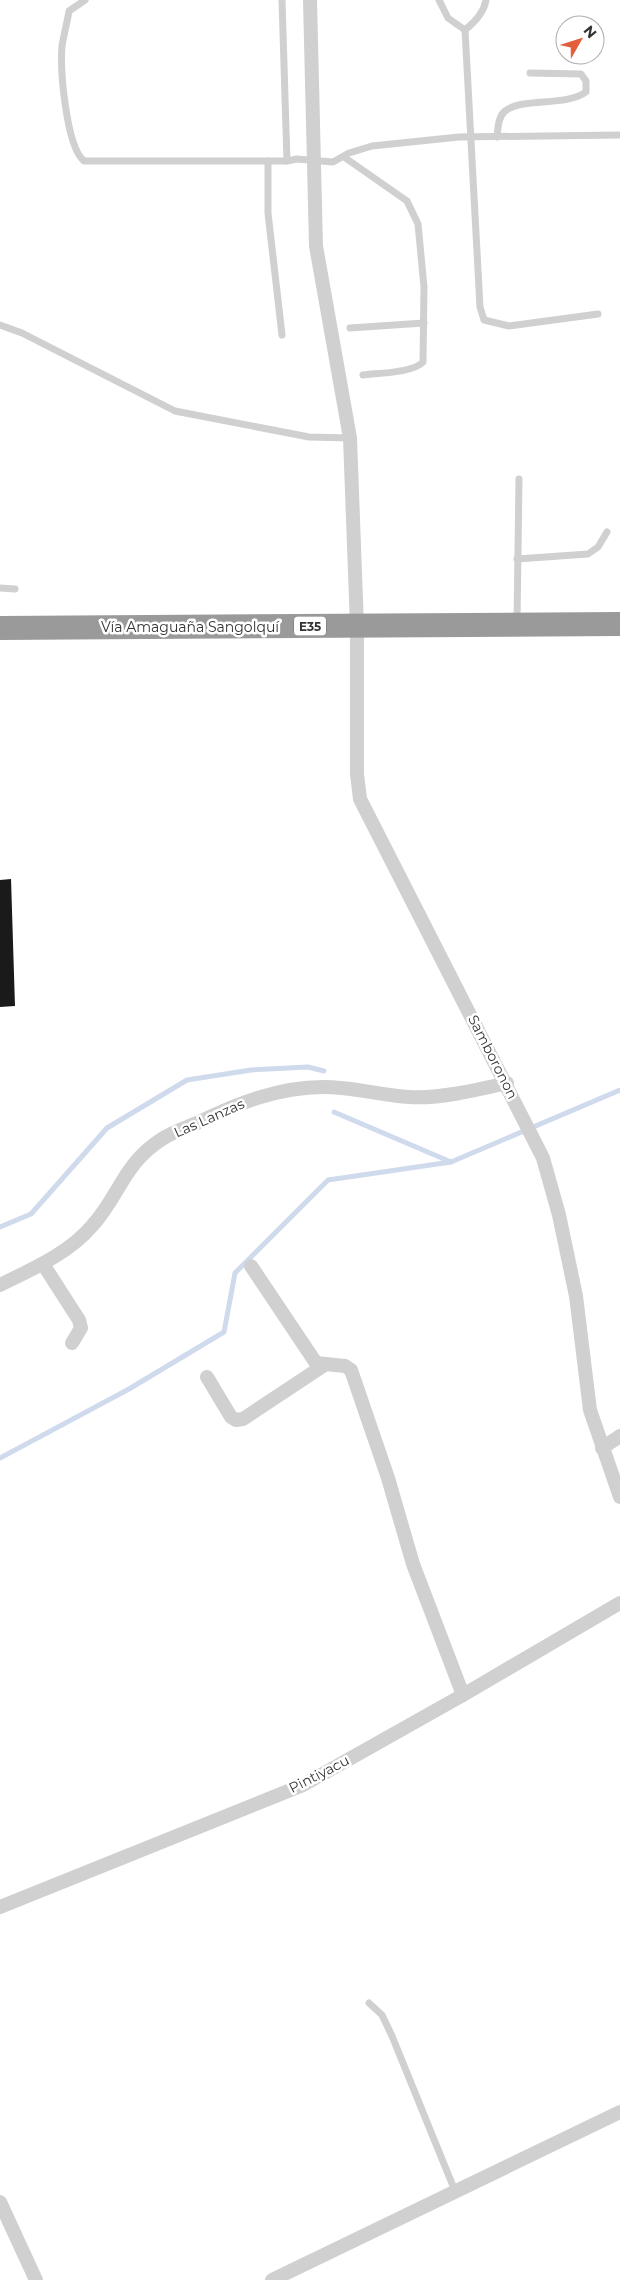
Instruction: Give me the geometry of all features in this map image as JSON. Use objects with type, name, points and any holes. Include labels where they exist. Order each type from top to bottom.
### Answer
[{"type":"highway","name":"Vía Amaguaña Sangolquí","points":[[0,628],[619,623]]},
{"type":"street","name":"Samboronon","points":[[310,0],[316,246],[350,438],[357,626],[357,774],[360,799],[507,1083],[543,1158],[559,1215],[576,1296],[590,1410],[620,1497]]},
{"type":"street","name":"Las Lanzas","points":[[0,1284],[43,1264],[92,1226],[139,1156],[163,1138],[237,1104],[279,1092],[323,1087],[412,1097],[472,1091],[507,1083]]},
{"type":"street","points":[[43,1264],[79,1320],[81,1328],[72,1343]]},
{"type":"street","points":[[251,1266],[307,1353],[316,1362],[345,1366],[351,1370],[388,1478],[413,1564],[464,1695]]},
{"type":"street","points":[[206,1377],[231,1417],[236,1420],[243,1419],[326,1364]]},
{"type":"street","points":[[602,1448],[620,1436]]},
{"type":"street","name":"Pintiyacu","points":[[0,1907],[303,1785],[464,1695],[620,1603]]},
{"type":"street","points":[[272,2280],[620,2112]]},
{"type":"street","points":[[0,2202],[36,2280]]},
{"type":"lane","points":[[85,0],[69,11],[62,46],[64,101],[74,145],[78,157],[84,162],[287,161],[298,159],[333,162],[372,146],[471,137],[620,135]]},
{"type":"lane","points":[[282,0],[287,161]]},
{"type":"lane","points":[[440,0],[448,18],[465,30]]},
{"type":"lane","points":[[465,30],[485,8],[486,0]]},
{"type":"lane","points":[[465,30],[480,307],[484,320],[509,326],[598,314]]},
{"type":"lane","points":[[496,137],[499,120],[505,111],[514,106],[568,100],[578,98],[586,92],[586,81],[581,74],[530,73]]},
{"type":"lane","points":[[344,157],[407,201],[418,224],[424,287],[424,358],[419,366],[363,375]]},
{"type":"lane","points":[[268,161],[268,213],[282,335]]},
{"type":"lane","points":[[350,328],[424,323]]},
{"type":"lane","points":[[0,325],[22,333],[174,411],[309,437],[350,438]]},
{"type":"lane","points":[[517,625],[518,479]]},
{"type":"lane","points":[[517,560],[588,554],[598,547],[607,532]]},
{"type":"lane","points":[[0,588],[15,589]]},
{"type":"lane","points":[[369,2003],[382,2015],[392,2036],[456,2191]]},
{"type":"building","points":[[11,879],[15,1006],[0,1007],[0,880]]},
{"type":"waterway","points":[[0,1227],[31,1214],[107,1128],[187,1080],[251,1070],[308,1067],[324,1071]]},
{"type":"waterway","points":[[0,1458],[129,1389],[224,1332],[235,1273],[328,1180],[451,1162],[620,1090]]},
{"type":"waterway","points":[[334,1112],[451,1162]]}]
